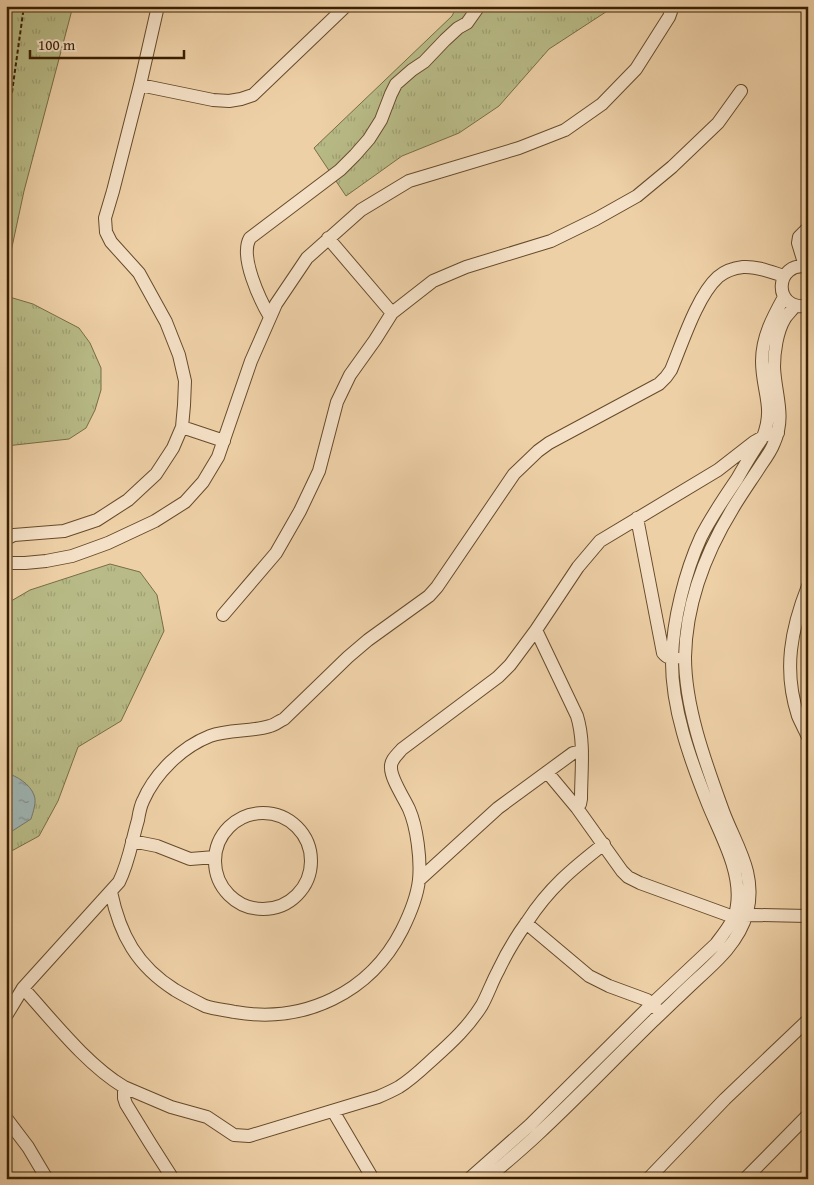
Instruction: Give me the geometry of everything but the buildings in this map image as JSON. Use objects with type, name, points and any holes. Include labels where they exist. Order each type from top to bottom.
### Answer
[{"type":"street","points":[[6,539],[14,535],[64,531],[97,520],[128,500],[156,474],[173,448],[182,427],[184,381],[179,355],[166,322],[139,273],[111,242],[106,232],[105,218],[140,85],[158,6]]},
{"type":"street","points":[[140,85],[213,100],[230,101],[253,95],[346,6]]},
{"type":"street","points":[[270,317],[260,298],[249,265],[247,243],[250,238],[340,170],[355,155],[369,139],[381,120],[396,84],[424,62],[445,40],[467,22],[479,6]]},
{"type":"street","points":[[6,563],[46,561],[72,556],[108,543],[155,521],[185,502],[203,482],[218,457],[251,361],[270,317],[276,304],[307,258],[361,210],[409,181],[519,148],[565,130],[602,104],[636,69],[669,18],[673,6]]},
{"type":"street","points":[[223,615],[276,553],[300,511],[318,471],[337,402],[350,375],[392,312],[433,281],[466,267],[551,241],[637,196],[672,167],[718,123],[741,91]]},
{"type":"street","points":[[802,306],[787,301],[781,286],[784,276],[788,271],[800,266],[807,266],[798,243],[799,237],[808,228]]},
{"type":"street","points":[[328,238],[392,312]]},
{"type":"street","points":[[6,1016],[23,988],[119,882],[125,870],[143,802],[154,781],[165,768],[182,752],[211,736],[219,733],[272,726],[284,719],[368,640],[429,596],[463,550],[514,474],[538,451],[549,443],[659,384],[666,378],[694,314],[708,290],[719,277],[731,269],[744,267],[759,268],[784,276]]},
{"type":"street","points":[[740,916],[735,872],[690,754],[674,694],[672,658],[677,611],[701,537],[766,428],[768,410],[762,362],[763,347],[769,326],[784,296]]},
{"type":"street","points":[[487,1179],[538,1134],[657,1009],[716,944],[749,904],[750,886],[745,862],[724,813],[705,758],[687,695],[686,635],[701,571],[708,555],[732,508],[769,453],[778,433],[780,408],[774,366],[776,349],[781,326],[785,318],[802,306]]},
{"type":"street","points":[[182,427],[224,441]]},
{"type":"street","points":[[111,892],[119,923],[130,946],[147,967],[161,981],[206,1006],[251,1015],[284,1014],[318,1005],[354,986],[370,974],[384,959],[396,940],[412,910],[419,880],[419,853],[415,830],[410,810],[392,775],[390,766],[393,760],[402,749],[498,677],[510,665],[578,567],[600,541],[718,470],[762,437],[778,433]]},
{"type":"street","points":[[637,518],[663,653],[665,657],[685,657]]},
{"type":"street","points":[[808,586],[798,611],[791,642],[790,669],[792,690],[798,715],[808,737]]},
{"type":"street","points":[[536,630],[581,728],[581,800],[577,808]]},
{"type":"street","points":[[419,880],[498,808],[573,753],[582,752]]},
{"type":"street","points":[[547,772],[577,808],[628,877],[722,913],[740,916],[808,916]]},
{"type":"street","points":[[259,812],[276,814],[291,821],[297,827],[310,848],[311,865],[308,879],[300,892],[288,902],[274,908],[259,909],[245,905],[232,898],[222,886],[216,872],[215,857],[219,840],[229,827],[243,817],[259,812]]},
{"type":"street","points":[[132,841],[157,846],[190,859],[215,857]]},
{"type":"street","points":[[23,988],[106,1076],[124,1087],[171,1107],[207,1117],[238,1136],[249,1136],[378,1097],[397,1089],[411,1079],[461,1033],[474,1018],[498,970],[526,922],[542,900],[573,868],[604,844]]},
{"type":"street","points":[[94,909],[106,914],[119,923]]},
{"type":"street","points":[[526,922],[589,976],[609,986],[647,1000],[657,1009]]},
{"type":"street","points":[[469,1179],[657,1009]]},
{"type":"street","points":[[648,1179],[725,1099],[808,1020]]},
{"type":"street","points":[[124,1087],[126,1104],[173,1179]]},
{"type":"street","points":[[333,1111],[373,1179]]},
{"type":"street","points":[[745,1179],[808,1116]]},
{"type":"street","points":[[6,1118],[28,1147],[47,1179]]},
{"type":"path","points":[[6,95],[12,92],[24,6]]},
{"type":"green space","points":[[6,6],[73,6],[24,191],[6,275]]},
{"type":"green space","points":[[457,6],[615,6],[549,49],[499,106],[459,133],[402,156],[346,196],[314,148],[452,16]]},
{"type":"green space","points":[[6,296],[33,304],[79,328],[90,343],[101,368],[101,390],[95,410],[86,428],[69,439],[6,446]]},
{"type":"green space","points":[[110,564],[140,572],[157,595],[164,631],[121,721],[78,747],[58,801],[39,836],[6,854],[6,604],[30,590]]},
{"type":"water","points":[[6,773],[19,778],[26,784],[32,791],[35,801],[31,819],[6,835]]}]
